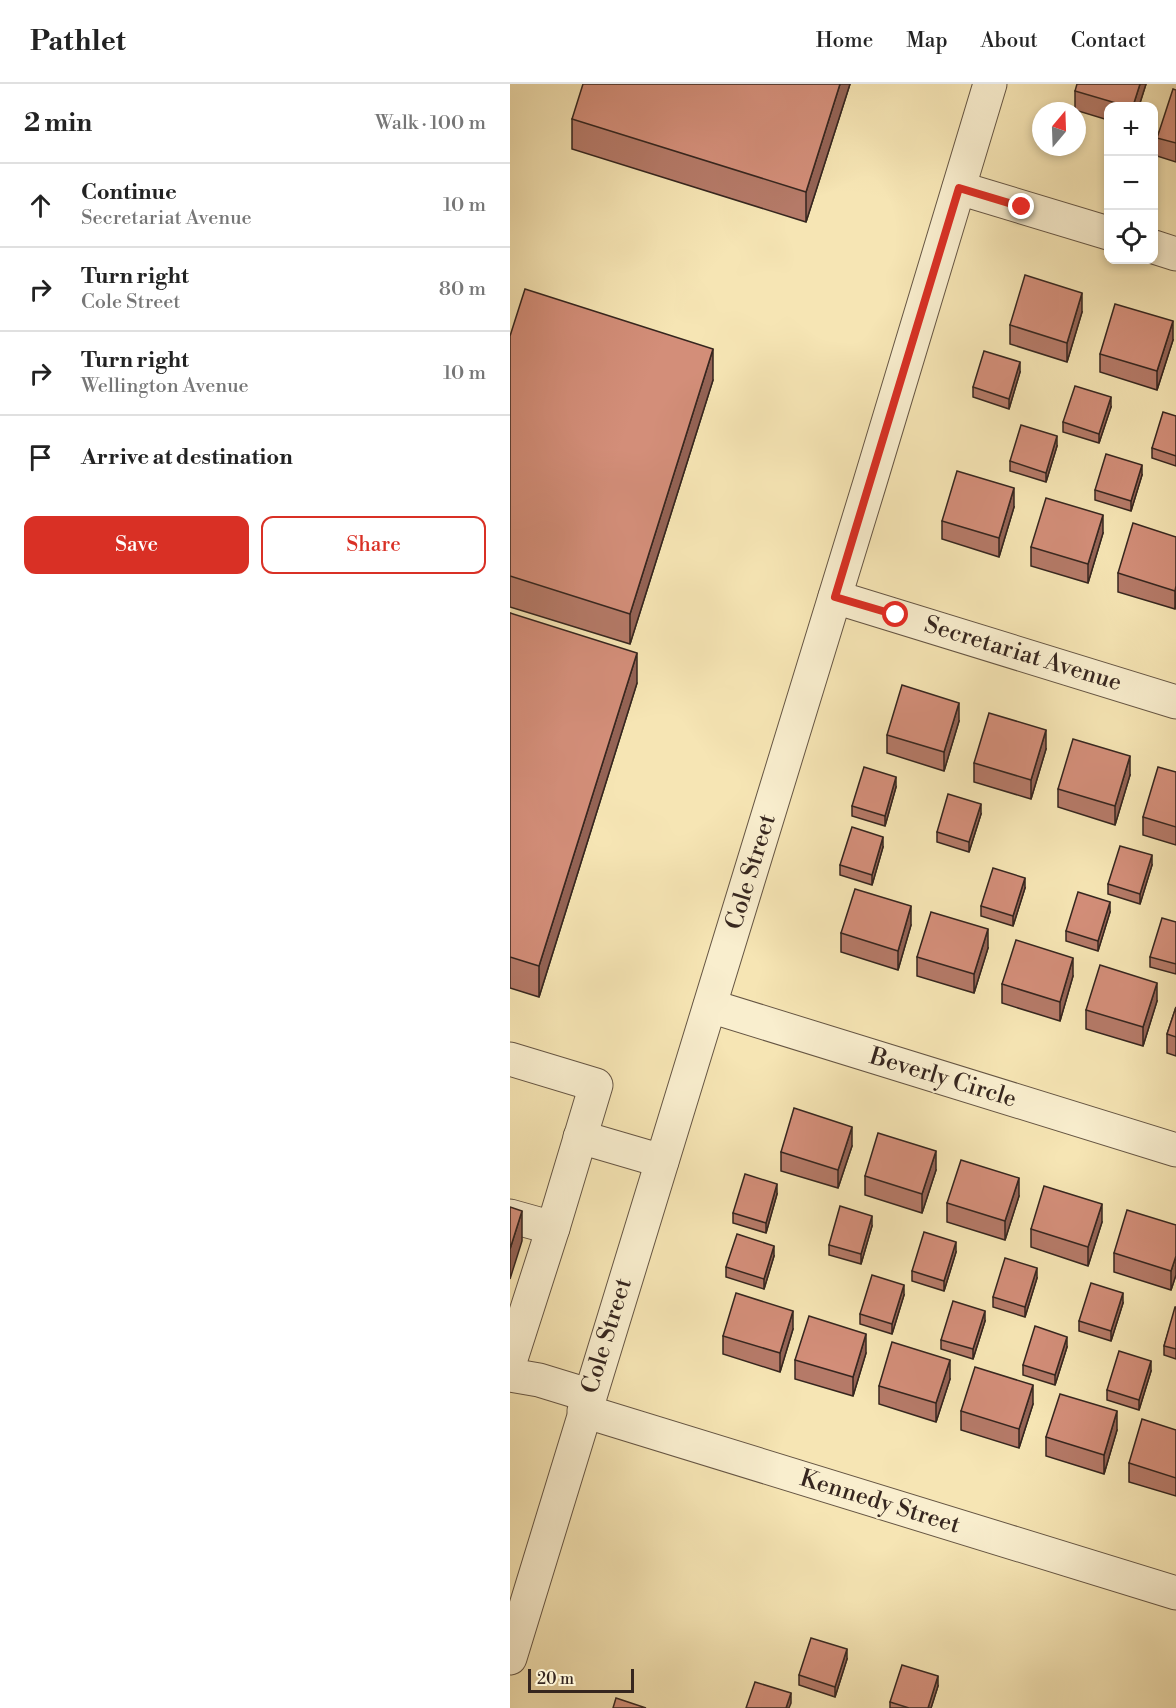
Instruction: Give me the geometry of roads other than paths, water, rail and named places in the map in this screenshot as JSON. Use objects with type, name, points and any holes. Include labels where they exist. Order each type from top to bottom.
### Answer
[{"type":"street","name":"Cole Street","points":[[510,1658],[990,84]]},
{"type":"street","points":[[959,188],[1104,232]]},
{"type":"street","points":[[1158,248],[1176,254]]},
{"type":"street","name":"Secretariat Avenue","points":[[835,597],[1176,702]]},
{"type":"street","name":"Beverly Circle","points":[[710,1006],[1176,1149]]},
{"type":"street","points":[[510,1059],[596,1085],[510,1362]]},
{"type":"street","points":[[580,1137],[662,1161]]},
{"type":"street","points":[[510,1216],[553,1228]]},
{"type":"street","name":"Kennedy Street","points":[[510,1375],[539,1380],[586,1403],[1176,1593]]}]
